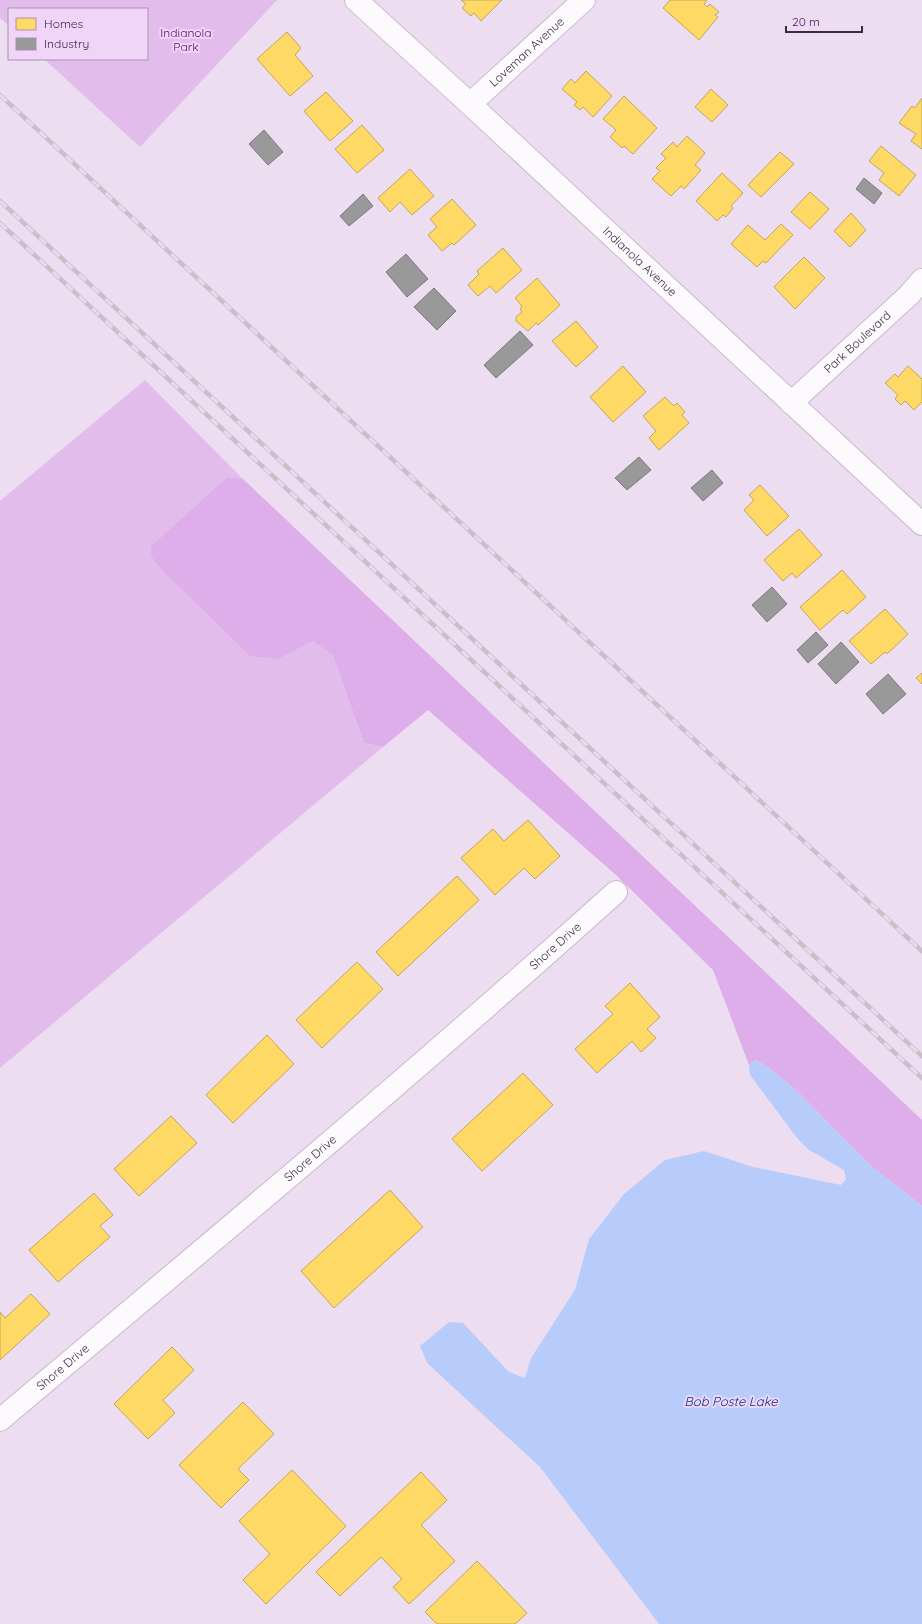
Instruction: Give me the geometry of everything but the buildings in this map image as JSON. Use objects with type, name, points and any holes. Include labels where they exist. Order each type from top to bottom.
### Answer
[{"type":"street","name":"Indianola Avenue","points":[[356,0],[922,524]]},
{"type":"street","name":"Loveman Avenue","points":[[470,104],[584,0]]},
{"type":"street","name":"Park Boulevard","points":[[791,403],[909,295],[922,280]]},
{"type":"street","name":"Shore Drive","points":[[0,1420],[518,981],[616,892]]},
{"type":"green space","name":"Indianola Park","points":[[0,0],[277,0],[140,147],[45,60],[148,60],[148,8],[8,8],[8,25],[0,18]]},
{"type":"green space","points":[[145,380],[243,479],[227,477],[151,546],[279,659],[313,641],[333,656],[364,743],[383,747],[0,1068],[0,501]]},
{"type":"shaded area","points":[[227,477],[243,479],[922,1120],[922,1206],[871,1166],[795,1089],[765,1065],[755,1060],[749,1065],[713,970],[616,875],[428,710],[383,747],[364,743],[333,656],[313,641],[279,659],[250,656],[161,569],[151,556],[151,546]]},
{"type":"water","name":"Bob Poste Lake","points":[[755,1060],[765,1065],[795,1089],[871,1166],[922,1206],[922,1624],[659,1624],[540,1467],[427,1363],[420,1346],[449,1322],[463,1323],[509,1372],[525,1378],[531,1358],[575,1290],[589,1239],[624,1194],[665,1160],[704,1151],[753,1167],[841,1185],[846,1179],[844,1170],[809,1150],[797,1138],[750,1075],[749,1065]]},
{"type":"railway","points":[[0,95],[922,951]]},
{"type":"railway","points":[[0,201],[922,1056]]},
{"type":"railway","points":[[0,223],[922,1078]]}]
